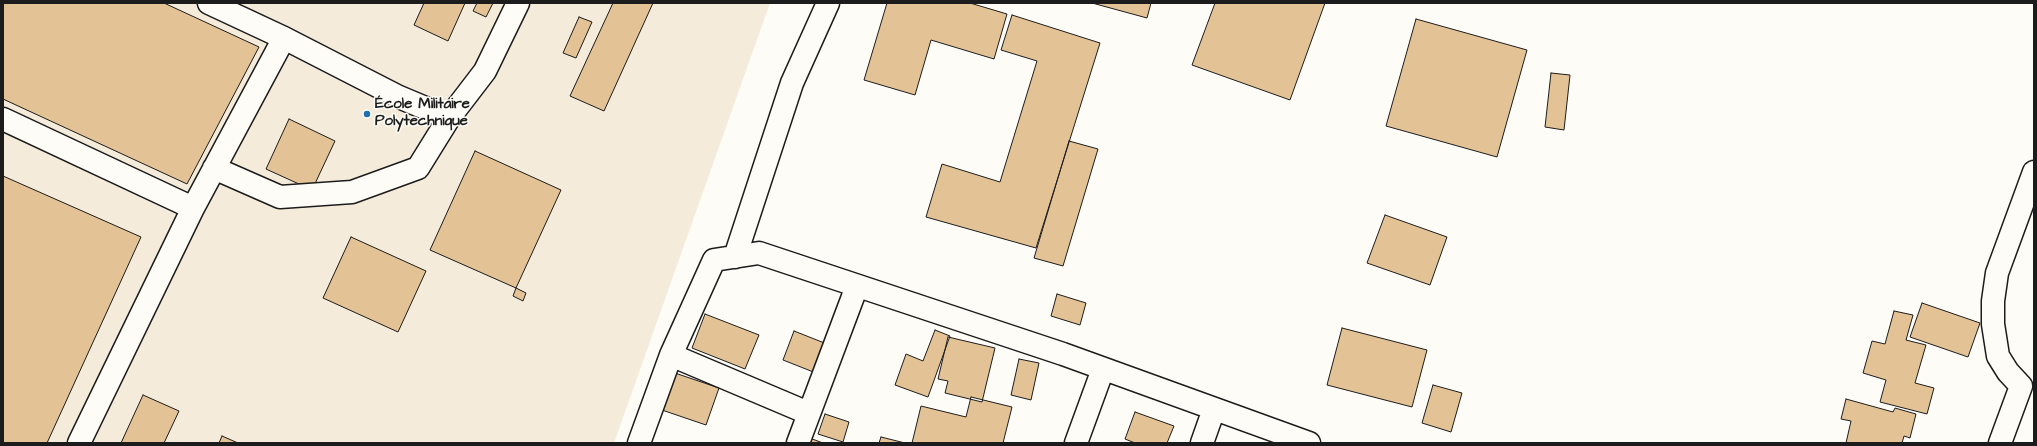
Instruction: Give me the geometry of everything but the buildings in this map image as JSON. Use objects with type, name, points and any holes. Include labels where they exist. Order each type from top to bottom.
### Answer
[{"type":"street","points":[[209,3],[284,38],[399,97],[449,118]]},
{"type":"street","points":[[214,168],[280,197],[352,192],[418,168],[449,118],[485,71],[518,3]]},
{"type":"street","points":[[735,257],[792,83],[828,3]]},
{"type":"street","points":[[79,443],[193,208],[284,38]]},
{"type":"street","points":[[3,120],[193,208]]},
{"type":"street","points":[[2000,443],[2027,388],[2008,372],[1998,356],[1993,324],[1993,301],[1997,273],[2034,172]]},
{"type":"street","points":[[639,443],[671,355],[714,260],[759,253],[1103,369],[1309,443]]},
{"type":"street","points":[[798,443],[857,286]]},
{"type":"street","points":[[671,355],[808,413]]},
{"type":"street","points":[[1076,443],[1103,369]]},
{"type":"street","points":[[1202,443],[1214,409]]},
{"type":"shaded area","name":"École Militaire Polytechnique","points":[[3,3],[770,3],[614,443],[3,443]]},
{"type":"place","name":"École Militaire Polytechnique","points":[[367,114]]}]
